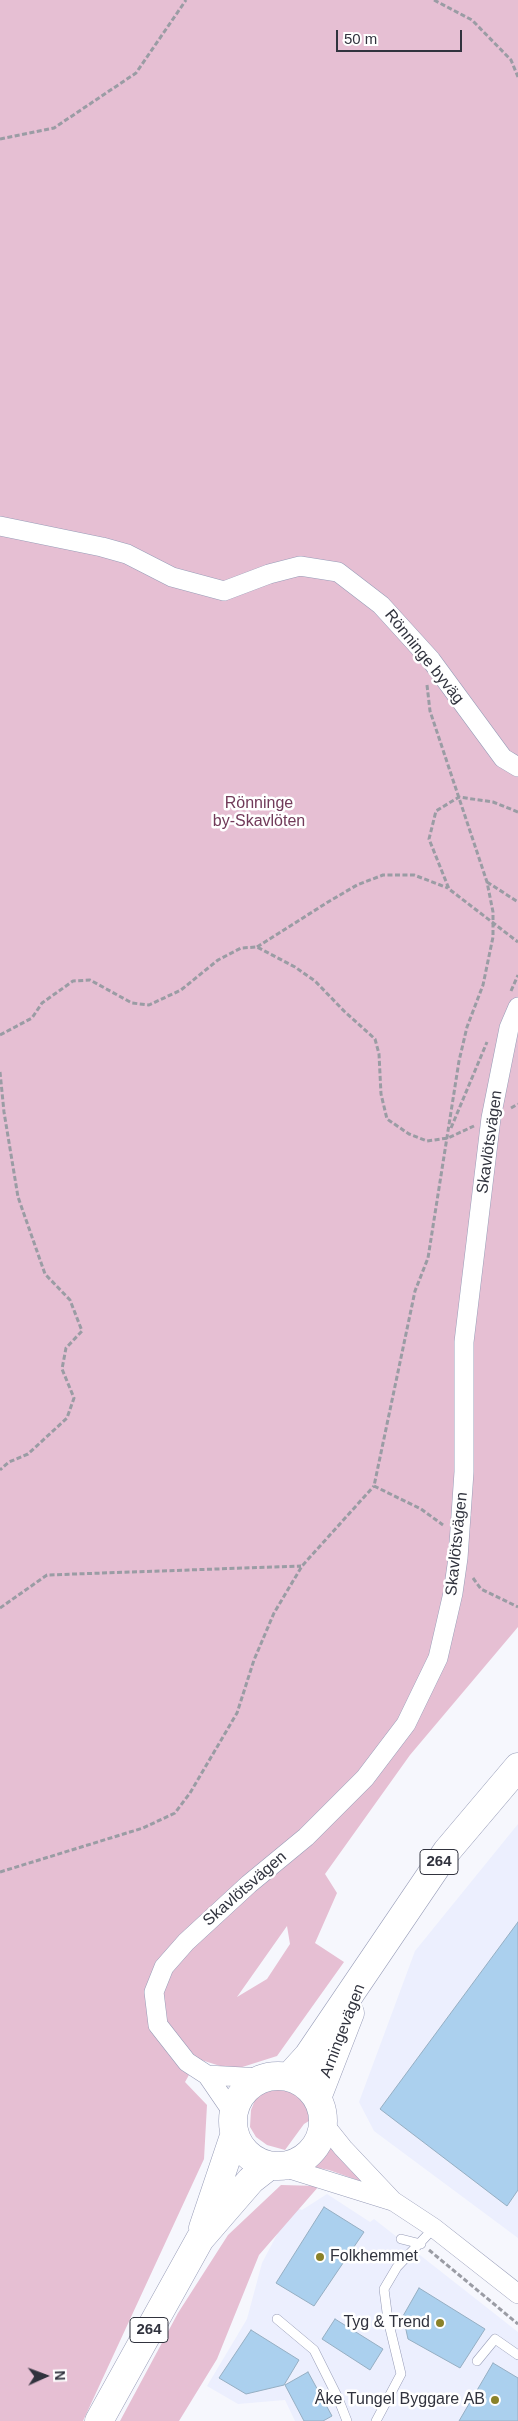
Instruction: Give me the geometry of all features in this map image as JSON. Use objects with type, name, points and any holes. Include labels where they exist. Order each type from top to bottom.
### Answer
[{"type":"main road","name":"Arningevägen","points":[[276,2077],[308,2056],[447,1850],[518,1767]]},
{"type":"main road","name":"Arningevägen","points":[[320,2110],[369,1965]]},
{"type":"main road","points":[[276,2077],[304,2084],[320,2110]]},
{"type":"main road","name":"264","points":[[200,2239],[244,2090],[276,2077]]},
{"type":"main road","name":"264","points":[[99,2421],[200,2239],[251,2180],[276,2166],[298,2162],[311,2152],[320,2139],[320,2110]]},
{"type":"main road","points":[[234,2125],[248,2156],[276,2166]]},
{"type":"street","name":"Rönninge byväg","points":[[0,526],[127,554],[172,577],[224,591],[269,574],[300,566],[338,572],[381,605],[434,664],[503,758],[518,767]]},
{"type":"street","name":"Skavlötsvägen","points":[[234,2125],[207,2075],[187,2062],[158,2025],[154,1992],[164,1967],[186,1942],[249,1884],[306,1837],[365,1778],[406,1724],[438,1658],[453,1593],[458,1558],[464,1472],[464,1342],[491,1118],[514,999]]},
{"type":"street","points":[[207,2075],[276,2077]]},
{"type":"street","points":[[320,2110],[344,2148],[393,2201],[434,2228],[518,2294]]},
{"type":"street","points":[[276,2166],[393,2201]]},
{"type":"lane","points":[[376,2421],[401,2374],[388,2320],[384,2289],[397,2266],[421,2244],[434,2228]]},
{"type":"lane","points":[[401,2239],[421,2244]]},
{"type":"lane","points":[[277,2319],[314,2350],[338,2398],[347,2421]]},
{"type":"lane","points":[[476,2362],[495,2339],[518,2355]]},
{"type":"path","points":[[0,139],[54,128],[136,74],[186,0]]},
{"type":"path","points":[[434,0],[472,20],[511,60],[518,77]]},
{"type":"path","points":[[0,1872],[142,1828],[175,1813],[190,1792],[237,1713],[254,1660],[274,1613],[302,1566],[374,1486],[415,1291],[428,1258],[459,1061],[467,1027],[482,984],[493,937],[493,912],[486,882],[430,712],[427,684],[434,664]]},
{"type":"path","points":[[449,888],[429,839],[436,811],[459,797],[493,802],[518,812]]},
{"type":"path","points":[[256,948],[328,902],[357,886],[383,875],[414,875],[449,888],[518,942]]},
{"type":"path","points":[[486,882],[518,902]]},
{"type":"path","points":[[0,1035],[32,1018],[42,1003],[74,981],[90,980],[132,1003],[149,1005],[181,990],[218,960],[241,948],[256,948],[295,967],[315,980],[344,1011],[375,1039],[379,1054],[381,1094],[387,1119],[409,1134],[427,1141],[448,1136]]},
{"type":"path","points":[[514,999],[518,975]]},
{"type":"path","points":[[448,1136],[491,1033]]},
{"type":"path","points":[[0,1072],[4,1112],[18,1197],[45,1274],[70,1300],[82,1331],[66,1348],[63,1362],[62,1369],[74,1398],[67,1418],[28,1454],[9,1462],[0,1470]]},
{"type":"path","points":[[374,1486],[421,1509],[444,1526],[458,1558],[481,1589],[518,1607]]},
{"type":"path","points":[[0,1608],[47,1575],[302,1566]]},
{"type":"path","points":[[421,2244],[518,2324]]},
{"type":"shaded area","points":[[518,1824],[518,2238],[374,2131],[359,2102],[415,1951]]},
{"type":"shaded area","points":[[327,2194],[370,2222],[374,2219],[518,2332],[518,2421],[295,2421],[285,2400],[238,2404],[207,2386],[247,2319],[262,2263],[292,2206],[302,2210]]},
{"type":"green space","name":"Rönninge by-Skavlöten","points":[[0,0],[518,0],[518,1627],[410,1755],[325,1874],[337,1893],[315,1943],[344,1962],[277,2056],[233,2070],[198,2059],[185,2082],[207,2105],[204,2159],[83,2421],[0,2421]],"holes":[[[287,1926],[290,1944],[267,1979],[237,1997]]]},
{"type":"green space","points":[[287,2085],[300,2092],[312,2110],[312,2119],[304,2124],[285,2150],[267,2145],[256,2137],[250,2127],[251,2110],[257,2095],[270,2087]]},
{"type":"green space","points":[[331,2145],[374,2186],[329,2170],[309,2166],[318,2159],[327,2146]]},
{"type":"green space","points":[[281,2185],[319,2186],[259,2255],[217,2359],[179,2421],[120,2421],[178,2313],[228,2235]]},
{"type":"building","points":[[518,1922],[518,2190],[507,2206],[380,2109]]},
{"type":"building","name":"Folkhemmet","points":[[324,2207],[364,2232],[314,2306],[276,2283]]},
{"type":"building","name":"Tyg & Trend","points":[[419,2288],[485,2329],[460,2368],[408,2339],[403,2316]]},
{"type":"building","points":[[335,2319],[383,2349],[370,2370],[322,2339]]},
{"type":"building","points":[[251,2330],[299,2360],[284,2385],[246,2394],[219,2378]]},
{"type":"building","name":"Åke Tungel Byggare AB","points":[[493,2363],[518,2378],[518,2421],[459,2421]]},
{"type":"building","points":[[308,2372],[332,2416],[323,2421],[304,2421],[285,2385]]},
{"type":"place","name":"Folkhemmet","points":[[320,2257]]},
{"type":"place","name":"Tyg & Trend","points":[[440,2323]]},
{"type":"place","name":"Åke Tungel Byggare AB","points":[[495,2400]]}]
